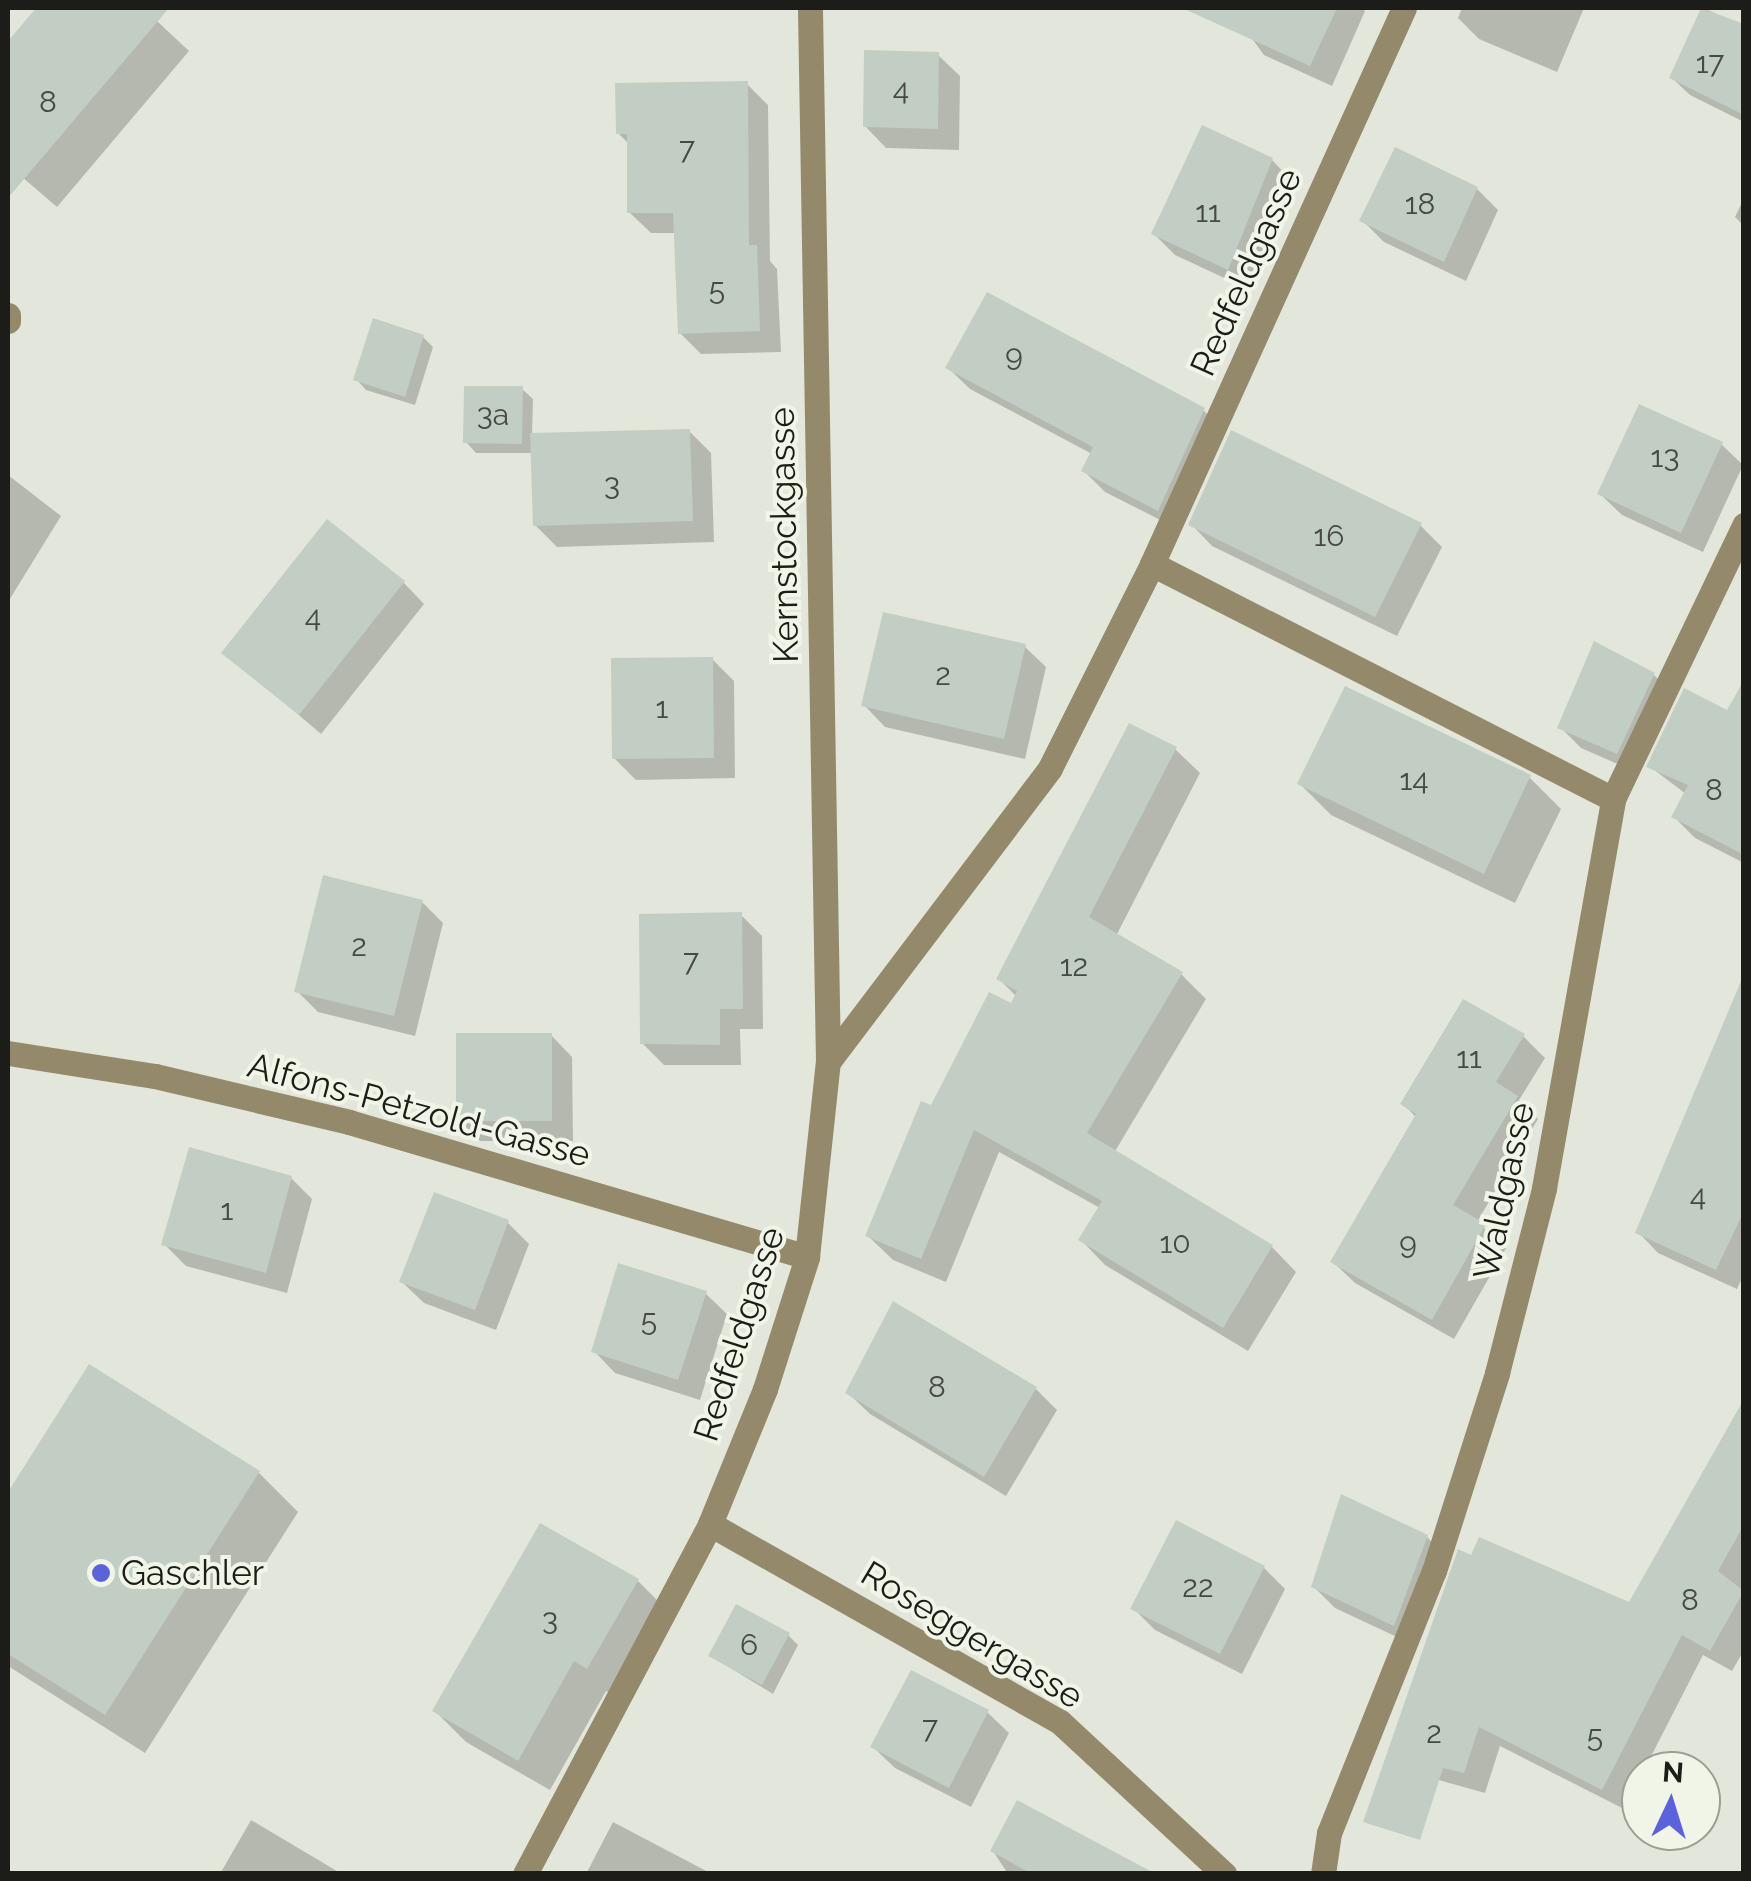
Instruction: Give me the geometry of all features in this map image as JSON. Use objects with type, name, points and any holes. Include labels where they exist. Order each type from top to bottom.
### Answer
[{"type":"street","name":"Kernstockgasse","points":[[810,8],[828,1062]]},
{"type":"street","name":"Redfeldgasse","points":[[524,1874],[710,1524],[765,1389],[807,1258],[828,1062],[1050,768],[1152,564],[1404,8]]},
{"type":"street","name":"Waldgasse","points":[[1322,1874],[1329,1832],[1434,1571],[1497,1373],[1544,1188],[1613,799],[1744,525]]},
{"type":"street","points":[[1152,564],[1613,799]]},
{"type":"street","name":"Alfons-Petzold-Gasse","points":[[8,1054],[156,1076],[348,1122],[807,1258]]},
{"type":"street","name":"Roseggergasse","points":[[710,1524],[1060,1722],[1224,1874]]},
{"type":"building","points":[[36,8],[169,8],[8,198],[8,41]]},
{"type":"building","points":[[1182,8],[1337,8],[1310,66]]},
{"type":"building","points":[[1701,8],[1744,24],[1744,115],[1669,78]]},
{"type":"building","points":[[864,50],[939,52],[938,129],[863,127]]},
{"type":"building","points":[[748,81],[749,245],[757,245],[760,331],[678,334],[673,213],[627,213],[627,134],[616,134],[615,83]]},
{"type":"building","points":[[1202,125],[1273,158],[1228,270],[1151,234]]},
{"type":"building","points":[[1395,147],[1478,187],[1444,262],[1359,221]]},
{"type":"building","points":[[987,292],[1205,408],[1158,511],[1081,471],[1093,447],[945,368]]},
{"type":"building","points":[[373,318],[424,335],[405,397],[353,380]]},
{"type":"building","points":[[464,386],[523,386],[522,444],[463,443]]},
{"type":"building","points":[[1639,404],[1723,442],[1681,533],[1597,494]]},
{"type":"building","points":[[690,429],[693,521],[533,526],[530,433]]},
{"type":"building","points":[[1231,430],[1422,523],[1375,617],[1188,525]]},
{"type":"building","points":[[327,519],[405,581],[299,715],[221,653]]},
{"type":"building","points":[[883,612],[1026,644],[1004,739],[861,706]]},
{"type":"building","points":[[1594,641],[1655,673],[1617,754],[1557,728]]},
{"type":"building","points":[[713,657],[714,758],[612,759],[611,658]]},
{"type":"building","points":[[1744,680],[1744,855],[1671,817],[1688,785],[1646,767],[1684,688],[1727,710]]},
{"type":"building","points":[[1345,686],[1531,775],[1484,874],[1297,784]]},
{"type":"building","points":[[1129,723],[1177,747],[1089,917],[1183,972],[1087,1133],[1273,1245],[1223,1328],[1078,1240],[1102,1201],[974,1130],[921,1259],[865,1236],[921,1101],[931,1105],[989,992],[1011,1003],[1017,991],[996,979]]},
{"type":"building","points":[[323,875],[423,900],[394,1016],[294,992]]},
{"type":"building","points":[[742,912],[743,1009],[720,1009],[720,1045],[640,1044],[639,914]]},
{"type":"building","points":[[1744,974],[1744,1211],[1716,1270],[1635,1233]]},
{"type":"building","points":[[1463,999],[1525,1034],[1496,1082],[1518,1096],[1453,1205],[1486,1224],[1432,1320],[1330,1262],[1416,1114],[1400,1104]]},
{"type":"building","points":[[456,1033],[552,1033],[552,1121],[456,1121]]},
{"type":"building","points":[[189,1147],[292,1176],[266,1273],[161,1245]]},
{"type":"building","points":[[434,1192],[509,1220],[475,1310],[399,1282]]},
{"type":"building","points":[[618,1263],[707,1291],[678,1380],[591,1352]]},
{"type":"building","points":[[893,1301],[1037,1387],[984,1477],[845,1393]]},
{"type":"building","name":"Gaschler","points":[[89,1364],[260,1471],[105,1715],[8,1654],[8,1492]]},
{"type":"building","points":[[1744,1399],[1744,1525],[1718,1571],[1744,1591],[1710,1651],[1682,1635],[1602,1790],[1479,1727],[1464,1773],[1443,1768],[1420,1840],[1363,1822],[1458,1549],[1471,1555],[1479,1537],[1629,1602]]},
{"type":"building","points":[[1341,1494],[1428,1535],[1394,1626],[1311,1587]]},
{"type":"building","points":[[1176,1520],[1265,1566],[1220,1654],[1130,1609]]},
{"type":"building","points":[[540,1523],[639,1579],[587,1669],[574,1661],[518,1761],[432,1711]]},
{"type":"building","points":[[736,1604],[790,1633],[762,1685],[708,1656]]},
{"type":"building","points":[[911,1670],[989,1710],[949,1788],[870,1747]]},
{"type":"building","points":[[1017,1800],[1156,1874],[1032,1874],[990,1851]]},
{"type":"place","name":"Gaschler","points":[[101,1573]]}]
